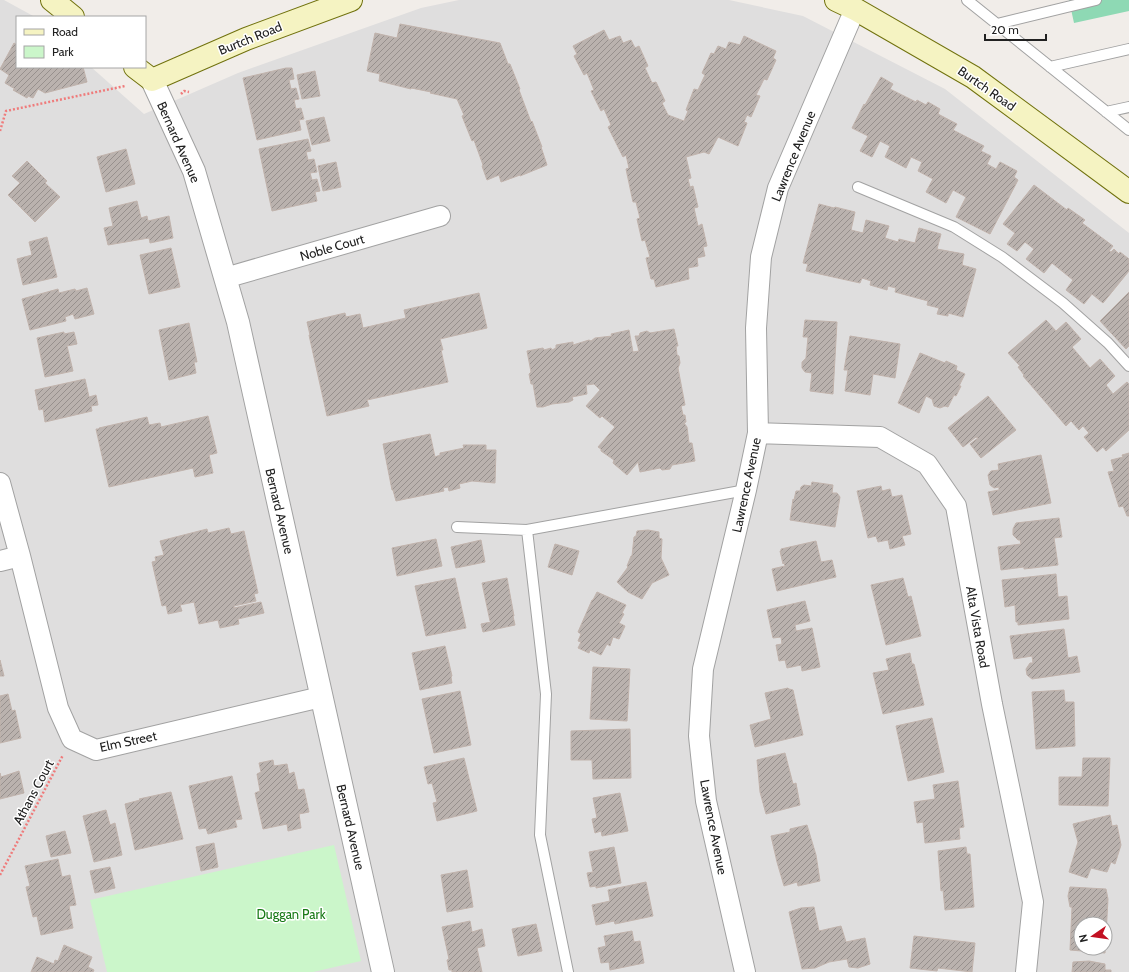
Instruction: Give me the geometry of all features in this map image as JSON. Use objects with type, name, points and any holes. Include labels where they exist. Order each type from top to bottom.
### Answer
[{"type":"main road","points":[[52,0],[72,16]]},
{"type":"main road","name":"Burtch Road","points":[[143,74],[351,0]]},
{"type":"main road","name":"Burtch Road","points":[[836,0],[855,9],[973,77],[1129,192]]},
{"type":"street","name":"Lawrence Avenue","points":[[745,972],[706,801],[699,736],[703,669],[746,490],[758,433],[756,328],[761,258],[778,188],[855,9]]},
{"type":"street","name":"Bernard Avenue","points":[[143,74],[194,171],[238,322],[384,972]]},
{"type":"street","name":"Noble Court","points":[[225,278],[440,216]]},
{"type":"street","name":"Alta Vista Road","points":[[758,433],[880,436],[927,464],[956,506],[992,704],[1033,902],[1026,972]]},
{"type":"street","points":[[0,483],[58,708],[72,739]]},
{"type":"street","points":[[0,560],[20,556]]},
{"type":"street","name":"Elm Street","points":[[72,739],[96,750],[321,696]]},
{"type":"lane","points":[[967,0],[1129,130]]},
{"type":"lane","points":[[996,24],[1096,0]]},
{"type":"lane","points":[[1050,66],[1129,49]]},
{"type":"lane","points":[[1106,112],[1129,107]]},
{"type":"lane","points":[[858,187],[954,227],[1002,257],[1063,303],[1108,343],[1129,366]]},
{"type":"lane","points":[[457,527],[527,530],[746,490]]},
{"type":"lane","points":[[527,530],[546,694],[540,835],[568,972]]},
{"type":"path","points":[[0,131],[6,111],[143,74]]},
{"type":"path","points":[[178,96],[184,91],[189,92]]},
{"type":"path","name":"Athans Court","points":[[0,875],[72,739]]},
{"type":"shaded area","points":[[0,0],[4,0],[33,16],[16,16],[16,68],[92,68],[144,114],[238,73],[421,8],[459,0],[729,0],[803,16],[945,89],[1129,233],[1129,972],[0,972]]},
{"type":"green space","points":[[1069,0],[1129,0],[1129,11],[1074,23]]},
{"type":"green space","name":"Duggan Park","points":[[334,845],[361,961],[313,972],[107,972],[90,900]]},
{"type":"building","points":[[400,24],[500,43],[520,89],[519,90],[531,122],[532,121],[542,147],[547,165],[501,182],[499,175],[487,180],[474,140],[472,141],[462,116],[464,115],[457,99],[379,81],[380,74],[367,71],[375,33],[397,38]]},
{"type":"building","points":[[604,30],[609,40],[620,36],[623,43],[631,40],[635,48],[639,46],[648,66],[645,68],[652,83],[656,82],[665,101],[662,103],[668,115],[684,121],[688,111],[686,110],[694,89],[698,90],[705,75],[702,73],[711,53],[714,54],[718,46],[726,49],[729,42],[740,45],[744,36],[776,51],[773,58],[776,60],[767,80],[764,79],[756,95],[760,96],[751,117],[747,115],[744,122],[747,123],[738,146],[718,137],[709,154],[704,152],[686,157],[691,178],[688,179],[690,187],[693,186],[698,207],[694,208],[698,226],[702,224],[707,246],[703,247],[705,256],[697,258],[698,266],[688,268],[689,279],[656,287],[654,279],[651,279],[646,258],[650,257],[645,240],[642,241],[637,219],[640,218],[636,202],[633,202],[626,169],[629,168],[626,155],[623,157],[608,127],[611,125],[604,109],[601,111],[591,91],[594,90],[587,73],[584,75],[574,56],[577,54],[573,46]]},
{"type":"building","points":[[14,43],[16,44],[16,68],[83,68],[87,82],[45,93],[38,89],[33,98],[28,96],[27,98],[13,90],[15,89],[5,83],[9,75],[0,69]]},
{"type":"building","points":[[292,68],[294,79],[289,80],[291,89],[296,88],[299,99],[294,100],[296,109],[301,108],[304,119],[299,120],[301,130],[257,140],[243,78]]},
{"type":"building","points":[[315,71],[320,96],[302,99],[297,75]]},
{"type":"building","points":[[881,77],[893,84],[890,89],[916,102],[917,100],[926,105],[928,102],[940,109],[938,114],[957,124],[953,130],[984,146],[981,151],[991,156],[987,164],[996,169],[1000,162],[1017,171],[1014,177],[1018,180],[990,234],[956,217],[966,197],[953,190],[946,203],[926,192],[933,179],[918,171],[922,162],[911,157],[906,168],[885,157],[890,146],[880,141],[872,157],[860,151],[868,136],[852,128],[864,104],[865,105]]},
{"type":"building","points":[[324,117],[330,141],[312,145],[306,121]]},
{"type":"building","points":[[308,139],[311,151],[306,152],[308,160],[314,159],[317,172],[310,173],[312,180],[317,179],[320,191],[315,192],[317,201],[272,211],[259,149]]},
{"type":"building","points":[[126,149],[135,184],[106,192],[97,157]]},
{"type":"building","points":[[27,161],[47,181],[45,183],[60,197],[35,222],[8,195],[20,183],[12,176]]},
{"type":"building","points":[[336,162],[341,187],[323,191],[318,166]]},
{"type":"building","points":[[1034,185],[1067,210],[1068,208],[1085,220],[1082,223],[1113,246],[1109,251],[1111,252],[1114,249],[1119,254],[1120,252],[1129,259],[1129,271],[1103,303],[1092,294],[1084,304],[1066,290],[1073,280],[1052,263],[1044,273],[1026,259],[1034,249],[1025,242],[1017,251],[1007,244],[1015,233],[1003,224]]},
{"type":"building","points":[[137,201],[141,218],[147,216],[148,221],[169,216],[173,238],[150,243],[149,238],[108,245],[104,228],[113,226],[109,208]]},
{"type":"building","points":[[819,204],[855,212],[851,230],[863,233],[866,220],[889,226],[885,238],[898,242],[899,239],[915,243],[919,228],[941,234],[937,249],[964,254],[962,265],[976,269],[963,317],[948,313],[948,316],[937,314],[939,308],[927,305],[928,301],[895,292],[896,288],[888,286],[887,290],[870,285],[871,281],[862,278],[860,283],[806,271],[808,264],[803,263]]},
{"type":"building","points":[[47,237],[57,277],[23,285],[17,259],[32,255],[29,242]]},
{"type":"building","points":[[171,248],[180,287],[149,294],[140,255]]},
{"type":"building","points":[[87,288],[94,314],[75,319],[73,314],[65,317],[66,321],[30,330],[22,299],[58,289],[59,293]]},
{"type":"building","points":[[1129,292],[1129,346],[1126,349],[1100,321]]},
{"type":"building","points":[[479,293],[487,328],[440,339],[448,382],[367,400],[369,406],[327,416],[307,322],[345,313],[346,317],[360,314],[363,328],[406,318],[404,310]]},
{"type":"building","points":[[805,320],[837,322],[833,394],[810,391],[812,373],[805,372],[802,368],[802,362],[806,358],[808,337],[803,337]]},
{"type":"building","points":[[1046,320],[1056,331],[1066,322],[1081,339],[1072,347],[1090,368],[1100,359],[1115,376],[1106,385],[1113,394],[1127,382],[1129,384],[1129,430],[1106,451],[1103,447],[1097,452],[1084,437],[1089,433],[1083,426],[1079,430],[1071,421],[1066,426],[1023,376],[1024,375],[1018,367],[1020,366],[1008,353]]},
{"type":"building","points":[[189,323],[197,362],[194,362],[196,373],[169,380],[159,330]]},
{"type":"building","points":[[674,329],[678,346],[676,346],[677,355],[679,356],[680,363],[678,368],[685,405],[681,406],[683,415],[685,415],[686,422],[684,423],[687,427],[689,443],[692,443],[695,461],[672,465],[670,469],[662,470],[660,468],[640,472],[638,462],[627,475],[613,463],[614,460],[601,451],[598,447],[615,427],[602,416],[600,418],[586,406],[600,390],[594,384],[586,385],[587,394],[572,397],[573,400],[569,402],[537,407],[533,384],[531,384],[529,374],[531,372],[527,351],[543,348],[544,350],[551,348],[552,350],[556,348],[556,345],[573,342],[573,345],[589,340],[591,341],[595,338],[612,336],[611,334],[629,330],[633,352],[639,351],[635,336],[639,336],[640,333]]},
{"type":"building","points":[[64,332],[64,334],[74,332],[77,344],[67,346],[73,371],[45,377],[37,338]]},
{"type":"building","points":[[850,336],[900,344],[895,378],[873,374],[870,395],[845,391],[848,370],[844,370]]},
{"type":"building","points":[[920,353],[957,366],[956,370],[965,374],[956,396],[954,395],[948,407],[945,406],[940,408],[934,406],[932,399],[926,396],[919,413],[898,403]]},
{"type":"building","points":[[85,379],[89,397],[96,395],[98,405],[91,406],[92,411],[45,422],[43,409],[39,410],[35,390]]},
{"type":"building","points":[[988,396],[1016,430],[981,458],[970,444],[978,438],[976,437],[963,447],[948,428]]},
{"type":"building","points":[[208,416],[217,453],[209,455],[213,473],[195,477],[193,468],[109,487],[96,429],[147,417],[149,425],[160,423],[161,427]]},
{"type":"building","points":[[430,434],[435,457],[440,455],[440,453],[464,448],[463,445],[486,445],[486,450],[496,450],[495,483],[472,481],[459,484],[460,488],[449,491],[448,487],[443,488],[444,491],[396,501],[392,490],[383,444]]},
{"type":"building","points":[[1129,453],[1129,516],[1127,516],[1123,506],[1119,507],[1108,472],[1114,471],[1111,460],[1123,457],[1122,455]]},
{"type":"building","points":[[1041,455],[1051,503],[993,515],[988,492],[999,490],[999,487],[994,488],[990,485],[988,475],[991,471],[999,470],[998,464]]},
{"type":"building","points":[[812,482],[833,485],[832,493],[837,493],[840,497],[835,527],[790,520],[793,499],[794,500],[796,491],[800,491],[801,487],[804,485],[811,486]]},
{"type":"building","points":[[881,486],[882,491],[890,489],[892,497],[902,495],[911,534],[902,536],[905,545],[890,549],[888,540],[878,542],[876,536],[868,538],[857,491]]},
{"type":"building","points":[[1059,518],[1062,537],[1054,538],[1058,565],[1001,570],[998,547],[1021,544],[1020,540],[1013,535],[1013,529],[1016,523]]},
{"type":"building","points":[[229,528],[231,534],[244,531],[258,593],[254,594],[256,601],[234,606],[234,608],[261,602],[264,613],[238,619],[239,624],[220,628],[218,620],[199,624],[194,602],[180,605],[182,611],[168,614],[166,605],[162,606],[152,562],[156,561],[155,557],[164,555],[160,541],[207,529],[208,533]]},
{"type":"building","points":[[648,530],[659,532],[659,538],[662,539],[661,558],[669,575],[652,583],[642,599],[628,592],[617,582],[628,567],[627,566],[632,556],[634,537],[636,536],[637,531]]},
{"type":"building","points":[[436,539],[442,566],[397,576],[392,548]]},
{"type":"building","points":[[481,540],[485,562],[456,568],[451,547]]},
{"type":"building","points":[[816,541],[821,562],[832,560],[836,577],[777,591],[772,569],[785,566],[784,563],[783,564],[780,551],[781,549]]},
{"type":"building","points":[[555,544],[579,551],[572,575],[548,567]]},
{"type":"building","points":[[1056,574],[1058,597],[1067,596],[1069,619],[1018,625],[1018,622],[1016,622],[1015,605],[1005,607],[1002,580]]},
{"type":"building","points":[[455,578],[466,628],[426,636],[415,586]]},
{"type":"building","points":[[507,578],[515,625],[483,632],[481,624],[491,622],[482,583]]},
{"type":"building","points":[[903,578],[908,597],[911,596],[921,636],[886,645],[871,585]]},
{"type":"building","points":[[597,592],[626,605],[622,613],[624,614],[619,623],[625,626],[619,639],[613,637],[610,646],[607,644],[601,655],[590,650],[589,653],[578,648],[581,642],[578,641],[581,634],[578,632]]},
{"type":"building","points":[[805,601],[810,621],[795,625],[796,631],[812,628],[820,667],[802,671],[801,665],[787,668],[785,660],[779,661],[776,645],[782,644],[781,637],[773,638],[767,610]]},
{"type":"building","points":[[1064,629],[1068,658],[1077,656],[1080,672],[1032,679],[1027,675],[1026,669],[1030,663],[1033,663],[1032,656],[1014,659],[1010,636]]},
{"type":"building","points":[[445,646],[452,676],[452,683],[420,690],[412,653]]},
{"type":"building","points":[[910,653],[924,705],[883,714],[873,673],[889,670],[886,659]]},
{"type":"building","points":[[0,660],[4,676],[0,676]]},
{"type":"building","points":[[593,667],[630,669],[627,721],[590,719]]},
{"type":"building","points":[[788,688],[793,690],[803,735],[755,747],[750,725],[771,719],[765,693]]},
{"type":"building","points":[[1064,690],[1065,702],[1074,702],[1075,746],[1036,749],[1032,692]]},
{"type":"building","points":[[460,691],[471,745],[434,753],[422,699]]},
{"type":"building","points":[[8,694],[12,711],[15,710],[21,738],[0,743],[0,696]]},
{"type":"building","points":[[932,718],[944,772],[908,781],[896,726]]},
{"type":"building","points":[[630,729],[631,778],[593,779],[592,760],[571,760],[571,731]]},
{"type":"building","points":[[785,753],[793,784],[796,783],[800,805],[766,814],[760,792],[757,760]]},
{"type":"building","points":[[464,758],[477,811],[437,821],[433,803],[437,802],[432,783],[428,784],[424,767]]},
{"type":"building","points":[[1083,758],[1110,758],[1108,806],[1059,805],[1059,777],[1082,777]]},
{"type":"building","points":[[273,760],[274,766],[287,764],[289,774],[294,772],[298,790],[304,789],[309,812],[299,814],[301,828],[288,831],[287,824],[263,829],[255,793],[260,791],[257,774],[261,772],[259,763]]},
{"type":"building","points":[[19,771],[24,793],[0,799],[0,773],[1,777]]},
{"type":"building","points":[[232,776],[242,819],[235,820],[237,827],[208,834],[206,828],[199,829],[189,786]]},
{"type":"building","points":[[958,781],[964,827],[959,828],[960,839],[925,843],[923,822],[917,823],[914,802],[935,799],[933,785]]},
{"type":"building","points":[[171,792],[183,839],[135,850],[125,804],[140,800],[139,799]]},
{"type":"building","points":[[620,793],[628,831],[602,836],[601,831],[595,833],[592,819],[597,818],[593,798]]},
{"type":"building","points":[[106,810],[110,825],[115,823],[122,855],[94,862],[83,816]]},
{"type":"building","points":[[1110,815],[1112,826],[1117,825],[1121,845],[1115,864],[1111,862],[1107,872],[1091,868],[1087,878],[1069,872],[1078,842],[1073,824]]},
{"type":"building","points":[[807,825],[816,855],[820,881],[798,886],[797,882],[784,886],[771,836],[790,832],[790,829]]},
{"type":"building","points":[[65,831],[71,853],[51,857],[46,836]]},
{"type":"building","points":[[214,843],[218,867],[201,871],[196,847]]},
{"type":"building","points":[[614,847],[621,883],[596,888],[596,886],[590,887],[587,873],[593,872],[589,852]]},
{"type":"building","points":[[966,847],[967,854],[970,854],[974,907],[945,910],[943,890],[941,891],[938,851]]},
{"type":"building","points":[[58,859],[62,877],[70,875],[76,905],[69,906],[73,928],[41,935],[37,916],[33,917],[26,887],[30,886],[25,866]]},
{"type":"building","points":[[110,867],[115,888],[95,893],[90,871]]},
{"type":"building","points":[[467,870],[473,907],[447,912],[441,875]]},
{"type":"building","points":[[646,882],[653,916],[615,924],[614,921],[596,925],[592,905],[610,901],[608,890]]},
{"type":"building","points":[[1070,887],[1106,889],[1108,899],[1107,916],[1073,916],[1073,950],[1070,950],[1072,907],[1070,907],[1068,896]]},
{"type":"building","points":[[814,907],[819,931],[841,926],[846,942],[865,938],[870,964],[858,968],[849,967],[847,959],[829,962],[815,968],[802,969],[789,912],[801,908]]},
{"type":"building","points":[[470,921],[472,932],[482,929],[485,946],[477,948],[482,972],[452,972],[452,970],[449,970],[447,960],[449,959],[442,927]]},
{"type":"building","points":[[536,924],[542,951],[518,956],[512,929]]},
{"type":"building","points":[[632,931],[634,942],[640,941],[644,963],[610,970],[609,962],[601,963],[598,948],[606,946],[604,936]]},
{"type":"building","points":[[914,936],[975,943],[972,972],[938,968],[937,971],[910,968]]},
{"type":"building","points":[[64,945],[92,957],[88,967],[94,970],[93,972],[31,972],[37,957],[54,964],[55,960],[58,961]]},
{"type":"building","points":[[1089,961],[1105,964],[1105,970],[1111,970],[1111,972],[1072,972],[1073,962]]}]
